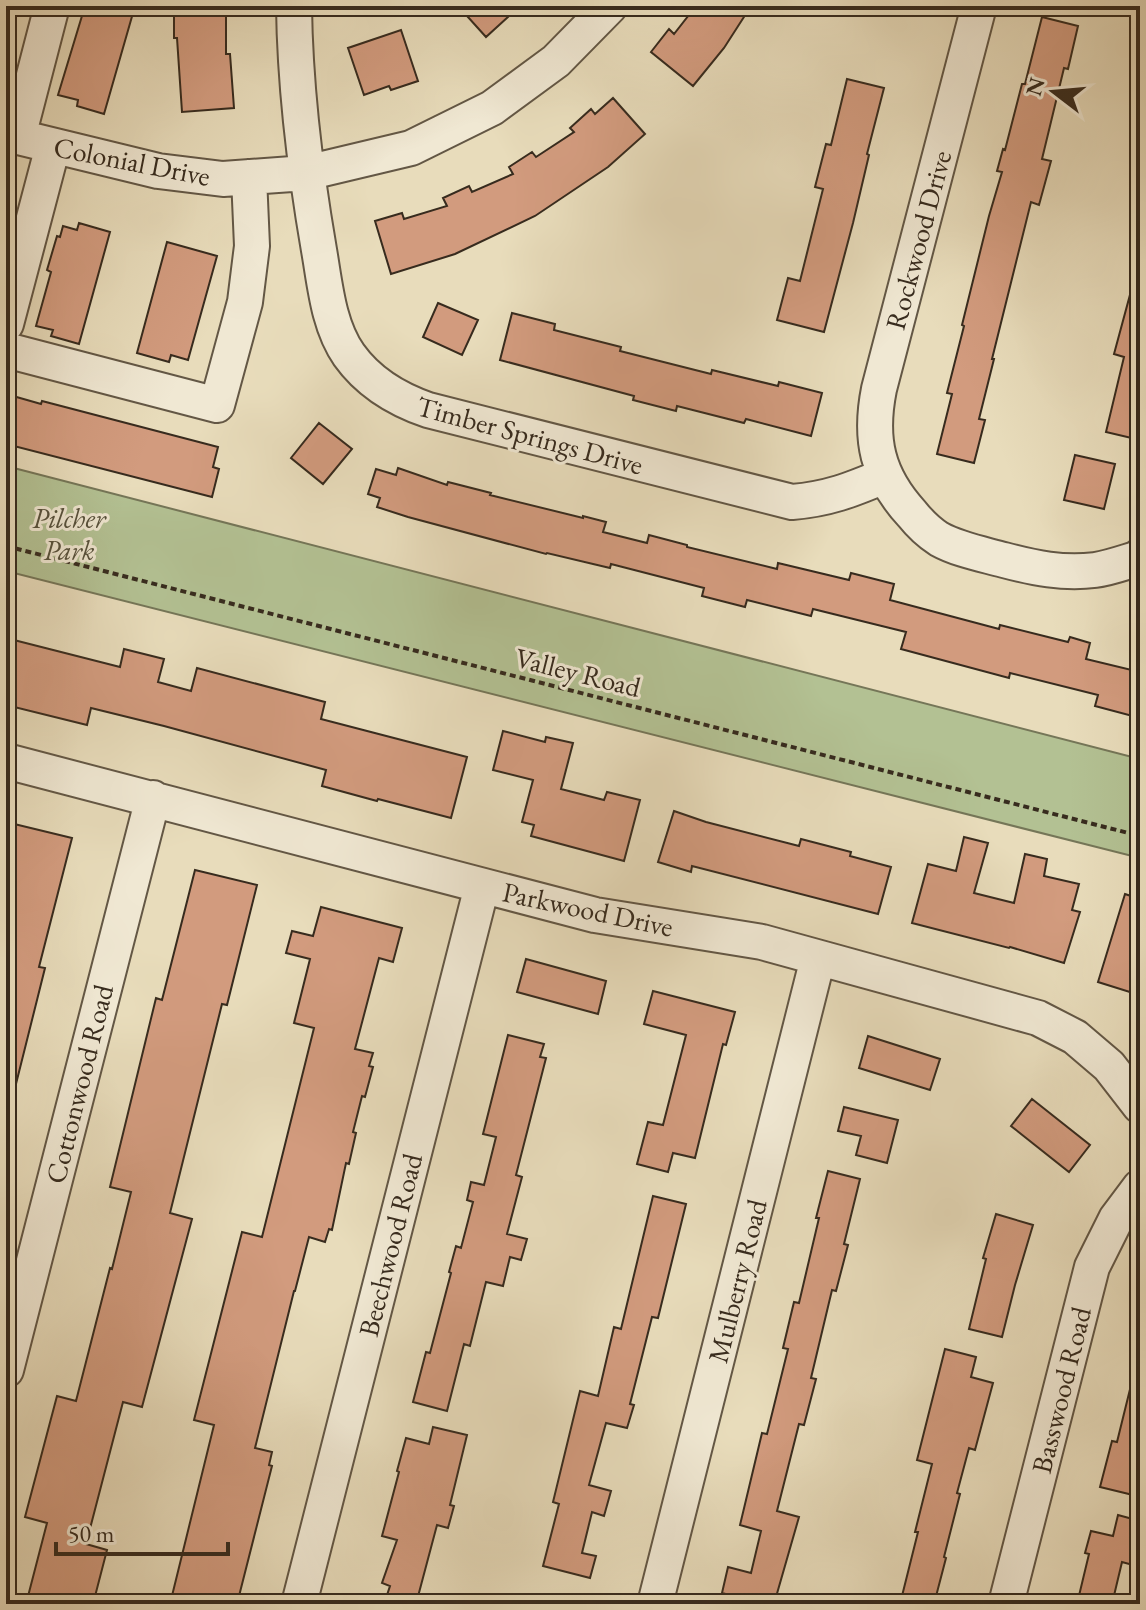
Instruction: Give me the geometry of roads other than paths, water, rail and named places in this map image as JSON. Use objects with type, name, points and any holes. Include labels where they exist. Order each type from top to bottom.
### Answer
[{"type":"street","points":[[12,135],[52,6]]},
{"type":"street","name":"Timber Springs Drive","points":[[294,6],[295,57],[306,173],[328,301],[335,327],[348,353],[382,388],[404,402],[443,414],[792,502],[818,500],[884,476]]},
{"type":"street","name":"Colonial Drive","points":[[12,135],[158,171],[223,179],[306,173],[411,148],[492,108],[556,61],[609,6]]},
{"type":"street","name":"Rockwood Drive","points":[[884,476],[876,449],[879,389],[979,6]]},
{"type":"street","points":[[6,324],[53,146]]},
{"type":"street","points":[[6,350],[217,405],[245,302],[252,246],[249,177]]},
{"type":"street","points":[[884,476],[897,498],[925,529],[941,540],[970,551],[1055,571],[1096,570],[1140,556]]},
{"type":"street","name":"Parkwood Drive","points":[[6,761],[595,915],[762,942],[1038,1018],[1075,1037],[1109,1066],[1140,1106]]},
{"type":"street","name":"Cottonwood Road","points":[[6,1370],[153,798]]},
{"type":"street","name":"Beechwood Road","points":[[299,1604],[482,886]]},
{"type":"street","name":"Mulberry Road","points":[[655,1604],[818,958]]},
{"type":"street","name":"Basswood Road","points":[[1006,1604],[1092,1267],[1116,1219],[1140,1187]]},
{"type":"park label","name":"Pilcher Park","points":[[69,534]]}]
